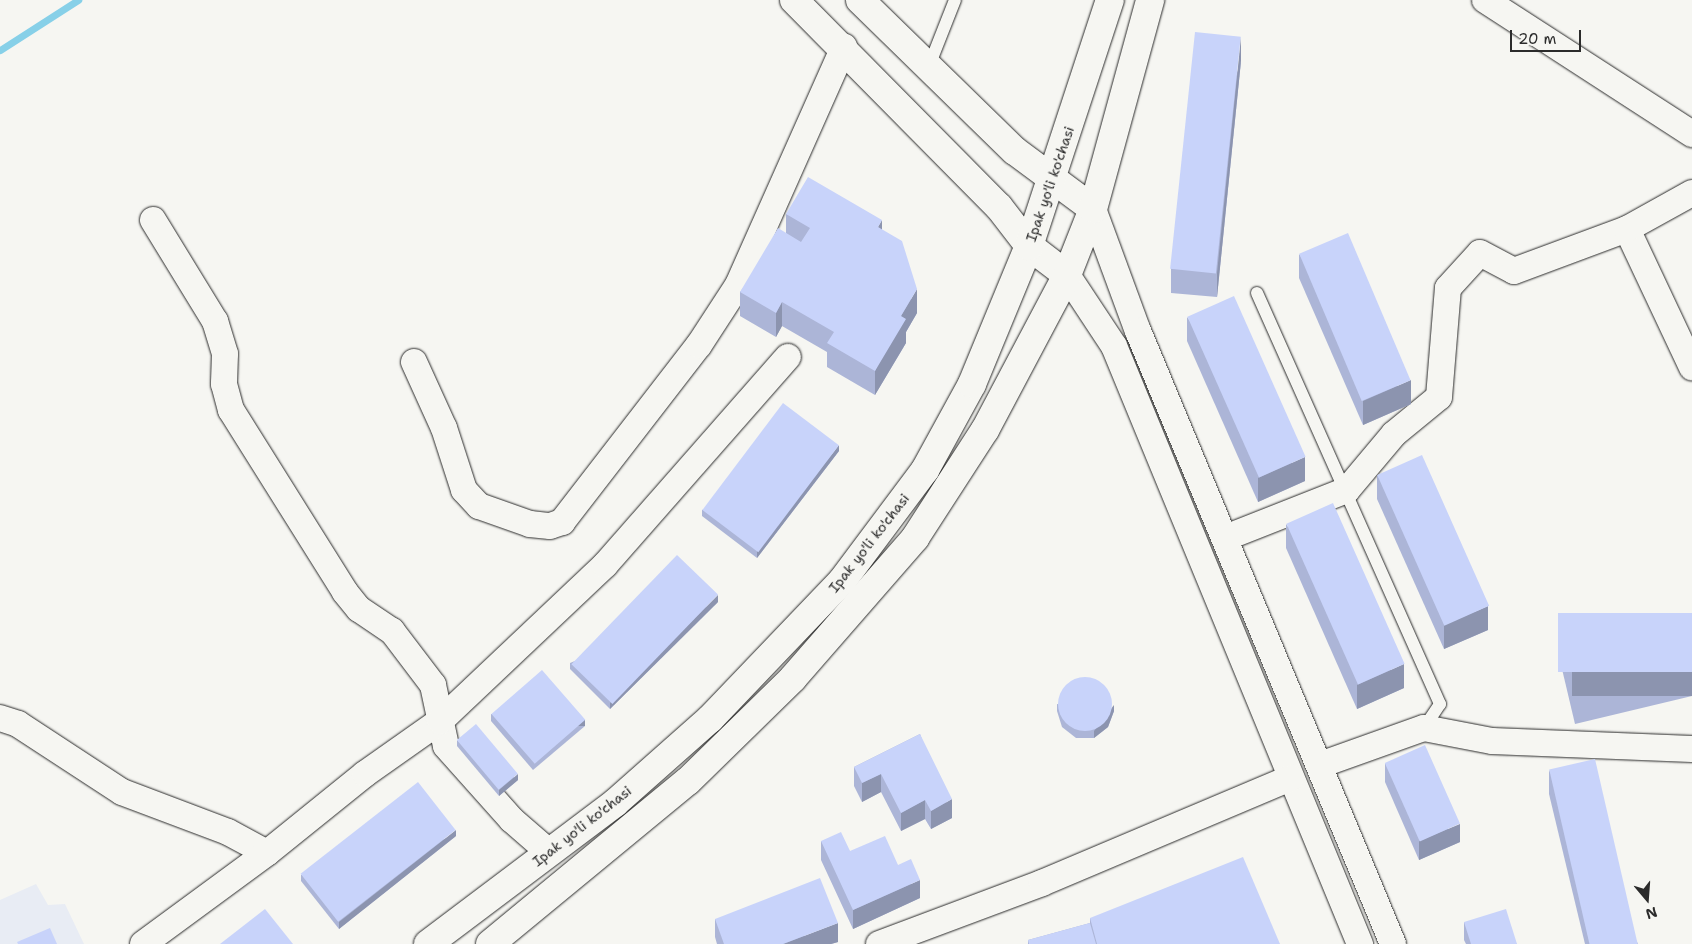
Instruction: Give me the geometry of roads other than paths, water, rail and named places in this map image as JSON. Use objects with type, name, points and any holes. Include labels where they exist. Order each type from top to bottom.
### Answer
[{"type":"main road","points":[[794,0],[844,47],[999,207],[1029,246],[1067,275]]},
{"type":"main road","points":[[860,0],[1015,150],[1093,209]]},
{"type":"main road","name":"Ipak yo'li ko'chasi","points":[[428,944],[615,803],[710,719],[842,580],[925,470],[972,384],[1029,246],[1054,178],[1110,0]]},
{"type":"main road","name":"Ipak yo'li ko'chasi","points":[[490,944],[688,781],[793,678],[915,538],[985,430],[1067,275],[1093,209],[1150,0]]},
{"type":"street","points":[[1485,0],[1692,134]]},
{"type":"street","points":[[414,362],[444,428],[464,490],[479,506],[530,524],[550,526],[562,522],[699,345],[738,285],[844,47]]},
{"type":"street","points":[[1225,538],[1347,490],[1394,434],[1439,397],[1448,288],[1480,253],[1514,271],[1627,229],[1692,193]]},
{"type":"street","points":[[1093,209],[1138,331],[1393,944]]},
{"type":"street","points":[[152,220],[215,321],[225,354],[224,384],[231,410],[345,592],[358,609],[392,631],[433,685],[446,746],[512,820],[549,852]]},
{"type":"street","points":[[1627,229],[1692,367]]},
{"type":"street","points":[[1067,275],[1114,346],[1360,944]]},
{"type":"street","points":[[143,944],[267,853],[365,774],[440,721],[605,565],[788,357]]},
{"type":"street","points":[[0,718],[18,724],[122,792],[228,832],[267,853]]},
{"type":"street","points":[[1320,765],[1424,728],[1492,741],[1692,750]]},
{"type":"street","points":[[879,944],[1042,883],[1291,778]]},
{"type":"lane","points":[[930,66],[955,0]]},
{"type":"lane","points":[[1257,293],[1347,490],[1440,704],[1424,728]]},
{"type":"waterway","points":[[0,50],[78,0]]}]
